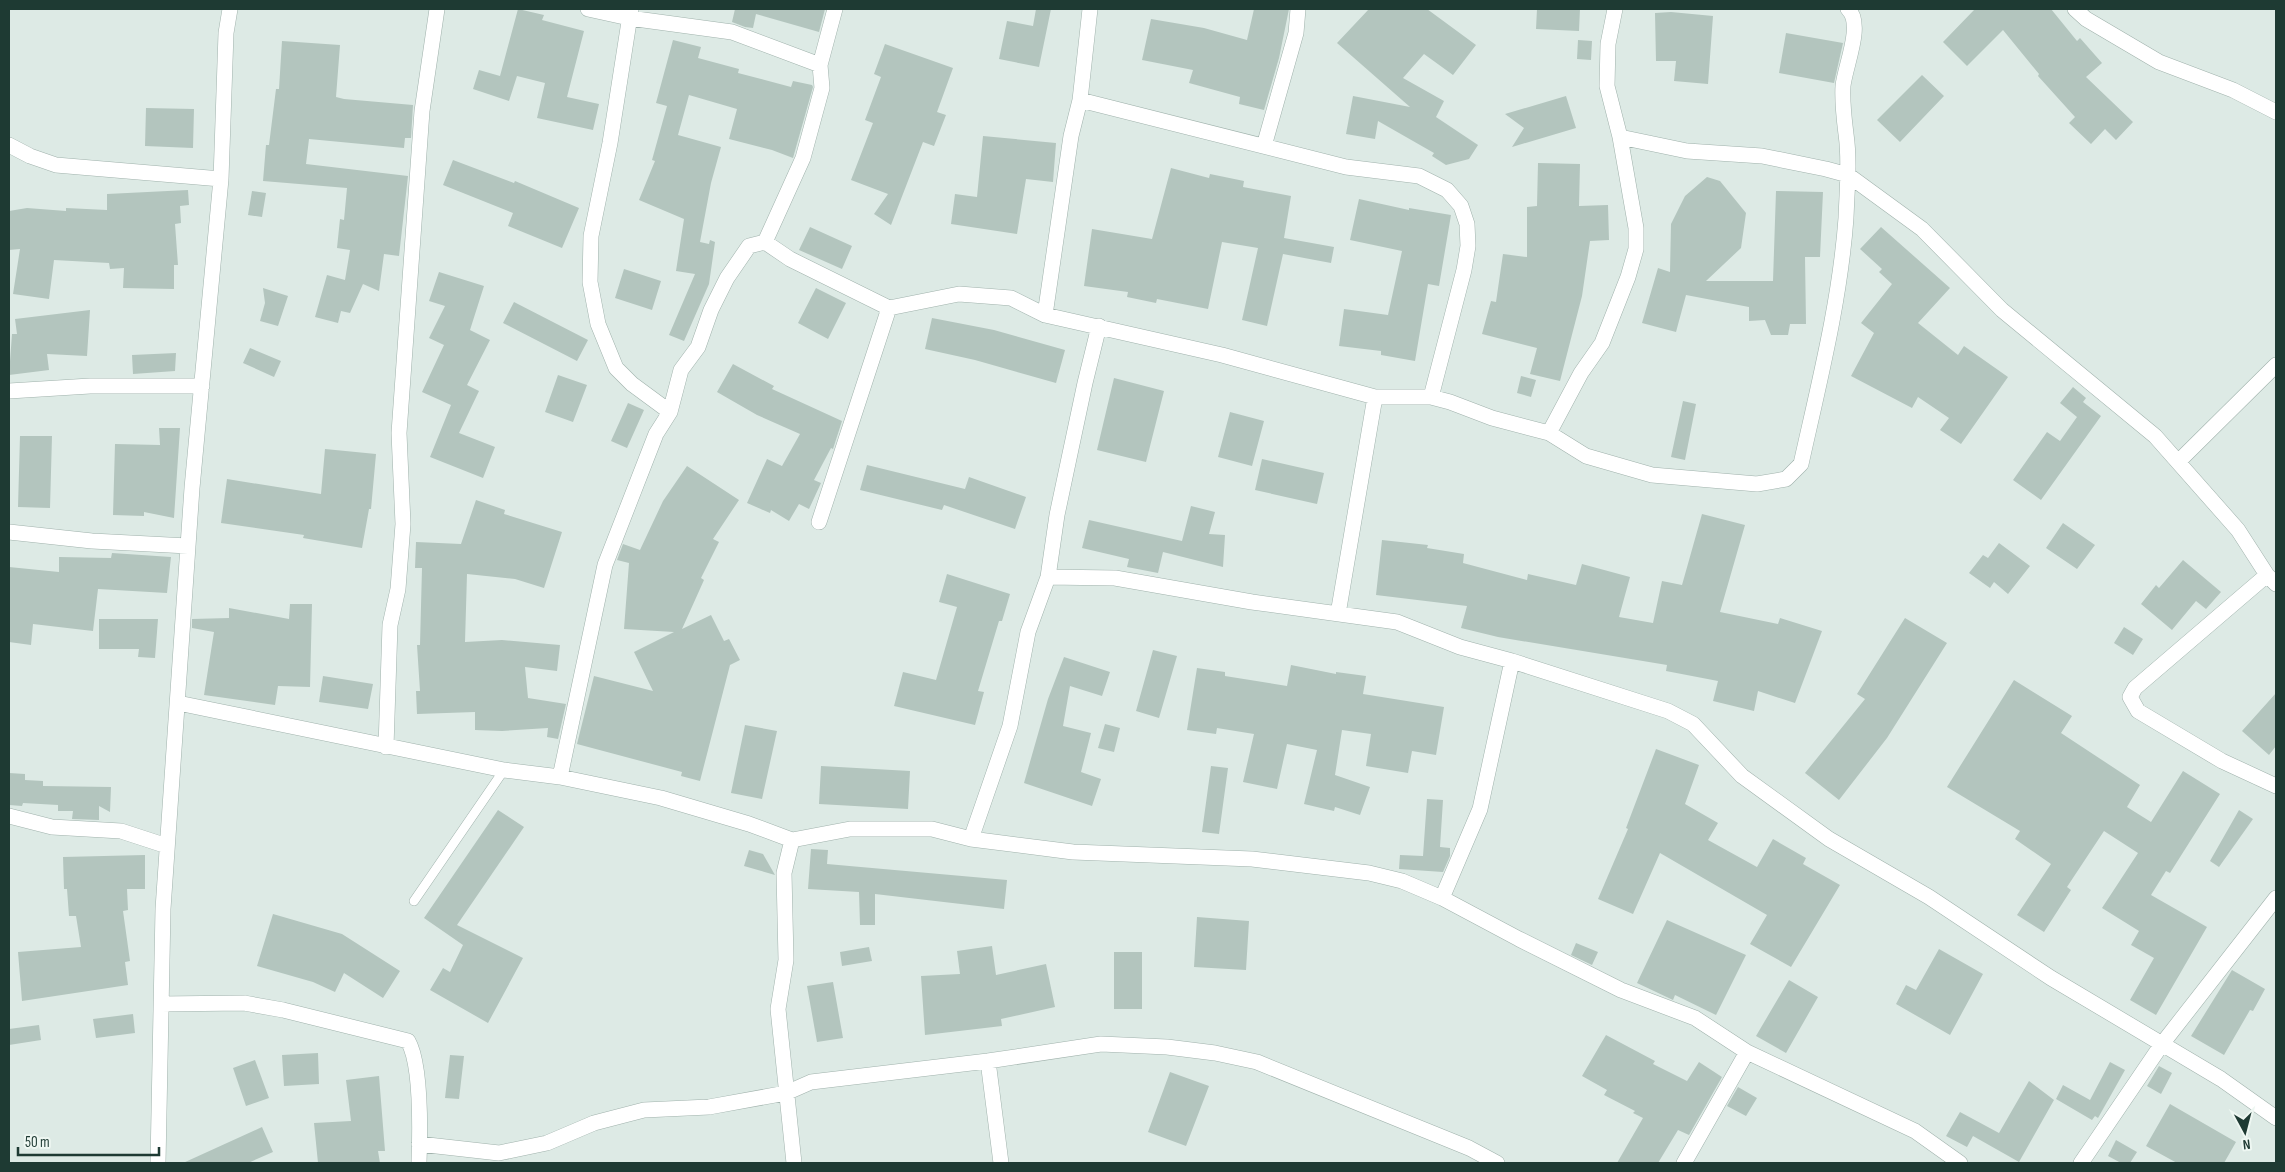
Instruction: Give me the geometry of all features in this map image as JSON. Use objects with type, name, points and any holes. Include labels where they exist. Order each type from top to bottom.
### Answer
[{"type":"street","points":[[158,1163],[163,909],[188,546],[221,179],[226,33],[230,9]]},
{"type":"street","points":[[386,747],[390,625],[398,589],[403,524],[399,433],[422,111],[437,9]]},
{"type":"street","points":[[588,9],[630,13],[732,32],[820,64]]},
{"type":"street","points":[[765,242],[802,158],[822,88],[820,64],[835,9]]},
{"type":"street","points":[[1045,315],[1071,136],[1080,100],[1090,9]]},
{"type":"street","points":[[1264,146],[1296,33],[1298,9]]},
{"type":"street","points":[[1549,433],[1581,373],[1602,343],[1628,277],[1636,249],[1636,228],[1620,137],[1607,86],[1608,44],[1615,9]]},
{"type":"street","points":[[2075,9],[2086,19],[2159,62],[2233,90],[2276,112]]},
{"type":"street","points":[[560,777],[606,565],[652,443],[670,412],[681,370],[698,347],[711,310],[727,278],[749,246],[765,242],[790,259],[889,308],[959,294],[1011,298],[1045,315],[1222,355],[1375,397],[1431,397],[1450,402],[1492,418],[1549,433],[1586,456],[1652,475],[1756,484],[1786,479],[1801,464],[1826,347],[1843,250],[1848,175],[1846,134],[1842,117],[1843,84],[1854,30],[1850,10]]},
{"type":"street","points":[[630,13],[610,143],[590,236],[590,282],[598,324],[616,368],[632,384],[670,412]]},
{"type":"street","points":[[1080,100],[1346,167],[1419,176],[1447,190],[1461,206],[1467,224],[1468,246],[1464,270],[1431,397]]},
{"type":"street","points":[[1620,137],[1687,150],[1762,156],[1826,168],[1848,175],[1922,229],[2002,310],[2155,436],[2238,530],[2272,579],[2135,688],[2130,697],[2138,711],[2222,761],[2276,786]]},
{"type":"street","points":[[9,145],[30,156],[56,165],[221,179]]},
{"type":"street","points":[[819,522],[889,308]]},
{"type":"street","points":[[972,839],[1010,726],[1028,632],[1048,577],[1084,383],[1099,326]]},
{"type":"street","points":[[2179,461],[2276,365]]},
{"type":"street","points":[[9,390],[90,386],[202,386]]},
{"type":"street","points":[[1338,614],[1375,397]]},
{"type":"street","points":[[9,532],[92,541],[188,546]]},
{"type":"street","points":[[1048,577],[1115,578],[1397,622],[1460,647],[1512,661],[1668,711],[1693,724],[1742,776],[1829,839],[1929,898],[2050,978],[2221,1079],[2276,1118]]},
{"type":"street","points":[[1442,898],[1480,809],[1512,661]]},
{"type":"street","points":[[178,703],[300,727],[386,747],[504,770],[560,777],[661,798],[749,824],[792,840],[850,829],[932,829],[972,839],[1073,852],[1252,859],[1336,868],[1402,881],[1442,898],[1621,990],[1695,1018],[1748,1052],[1915,1132],[1960,1163]]},
{"type":"street","points":[[9,816],[52,827],[120,831],[168,846]]},
{"type":"street","points":[[792,840],[784,873],[786,960],[778,1009],[794,1163]]},
{"type":"street","points":[[2082,1163],[2162,1044],[2276,898]]},
{"type":"street","points":[[161,1004],[244,1003],[283,1010],[408,1041],[414,1058],[418,1096],[419,1163]]},
{"type":"street","points":[[419,1144],[499,1153],[548,1143],[594,1122],[644,1110],[709,1107],[786,1093],[810,1082],[988,1061],[1100,1044],[1167,1047],[1215,1053],[1257,1062],[1308,1081],[1469,1148],[1497,1163]]},
{"type":"street","points":[[1684,1163],[1748,1052]]},
{"type":"street","points":[[988,1061],[1000,1163]]},
{"type":"lane","points":[[414,901],[504,770]]},
{"type":"building","points":[[518,9],[544,15],[542,20],[584,31],[567,97],[599,104],[593,130],[537,118],[545,83],[517,76],[509,101],[473,89],[479,70],[500,76]]},
{"type":"building","points":[[735,9],[825,9],[819,32],[756,14],[753,28],[745,27],[732,22]]},
{"type":"building","points":[[1036,9],[1051,9],[1039,67],[999,59],[1007,21],[1033,26]]},
{"type":"building","points":[[1254,9],[1289,9],[1279,58],[1264,110],[1239,104],[1240,97],[1189,83],[1193,70],[1142,60],[1151,19],[1204,28],[1247,40]]},
{"type":"building","points":[[1369,9],[1427,9],[1476,45],[1453,75],[1424,54],[1403,78],[1444,101],[1436,117],[1478,145],[1469,159],[1446,165],[1432,156],[1434,153],[1378,121],[1375,139],[1346,134],[1353,96],[1410,107],[1337,43]]},
{"type":"building","points":[[1537,9],[1580,9],[1579,31],[1536,29]]},
{"type":"building","points":[[1975,9],[2051,9],[2077,41],[2080,38],[2102,63],[2086,77],[2133,122],[2116,140],[2105,129],[2091,144],[2069,123],[2075,117],[2038,76],[2039,74],[2003,30],[1967,66],[1943,42]]},
{"type":"building","points":[[1671,12],[1713,16],[1708,84],[1674,81],[1676,61],[1656,61],[1655,13]]},
{"type":"building","points":[[1786,33],[1843,43],[1834,83],[1779,73]]},
{"type":"building","points":[[673,40],[701,47],[698,58],[739,69],[738,73],[791,87],[793,81],[812,85],[813,87],[793,158],[772,150],[729,139],[737,109],[689,95],[678,135],[721,147],[711,183],[700,242],[709,244],[710,240],[715,242],[709,284],[684,341],[669,335],[695,274],[676,271],[684,219],[639,200],[655,161],[652,160],[667,106],[656,103]]},
{"type":"building","points":[[1578,40],[1592,41],[1591,60],[1577,59]]},
{"type":"building","points":[[282,41],[340,45],[336,97],[413,105],[411,138],[405,138],[404,148],[309,139],[306,164],[408,176],[399,256],[384,254],[379,291],[363,284],[350,313],[341,311],[338,323],[315,317],[327,275],[345,280],[350,250],[337,248],[340,219],[344,220],[347,188],[263,181],[266,145],[269,145],[276,89],[279,89]]},
{"type":"building","points":[[885,44],[953,68],[937,112],[946,115],[934,146],[923,142],[891,225],[874,214],[888,194],[851,180],[873,123],[865,120],[881,77],[874,74]]},
{"type":"building","points":[[1922,75],[1944,96],[1900,142],[1877,120]]},
{"type":"building","points":[[1566,96],[1576,128],[1512,147],[1524,128],[1505,114]]},
{"type":"building","points":[[146,108],[194,109],[193,148],[145,146]]},
{"type":"building","points":[[983,136],[1056,143],[1053,182],[1026,179],[1017,234],[951,224],[955,194],[977,197]]},
{"type":"building","points":[[453,160],[514,183],[515,181],[579,208],[562,248],[508,226],[513,213],[443,185]]},
{"type":"building","points":[[1538,163],[1580,164],[1579,206],[1608,205],[1609,240],[1590,241],[1582,296],[1560,381],[1530,374],[1537,348],[1482,334],[1491,301],[1496,302],[1503,254],[1527,257],[1527,207],[1537,206]]},
{"type":"building","points":[[1171,168],[1209,178],[1210,174],[1244,181],[1243,187],[1291,196],[1284,238],[1334,247],[1331,263],[1283,254],[1267,326],[1242,320],[1258,248],[1222,242],[1208,309],[1157,299],[1156,303],[1127,297],[1128,292],[1084,286],[1092,229],[1152,239]]},
{"type":"building","points":[[1707,177],[1720,181],[1746,213],[1741,248],[1706,281],[1773,281],[1776,191],[1823,192],[1820,257],[1805,257],[1806,324],[1790,324],[1788,335],[1771,335],[1765,320],[1749,321],[1749,307],[1686,295],[1676,332],[1642,323],[1658,268],[1670,272],[1671,224],[1685,196]]},
{"type":"building","points":[[188,190],[189,205],[180,206],[181,223],[175,224],[178,265],[174,265],[174,289],[123,288],[124,268],[110,269],[109,263],[54,260],[49,299],[13,294],[20,249],[9,250],[9,211],[27,208],[66,211],[66,208],[107,210],[107,194]]},
{"type":"building","points":[[252,191],[266,193],[262,217],[248,215]]},
{"type":"building","points":[[1359,199],[1409,210],[1409,208],[1451,215],[1439,286],[1428,284],[1415,361],[1381,355],[1381,351],[1339,346],[1344,309],[1388,315],[1402,251],[1350,240]]},
{"type":"building","points":[[810,227],[852,246],[842,269],[799,250]]},
{"type":"building","points":[[1881,227],[1950,288],[1918,323],[1958,355],[1964,346],[2008,377],[1961,444],[1940,430],[1949,418],[1918,397],[1912,408],[1851,376],[1874,333],[1861,323],[1892,284],[1879,272],[1882,269],[1860,249]]},
{"type":"building","points":[[624,269],[661,281],[652,310],[615,298]]},
{"type":"building","points":[[439,272],[484,286],[470,330],[490,340],[467,385],[479,391],[459,433],[495,447],[483,478],[430,457],[451,405],[422,392],[444,345],[429,338],[445,306],[429,301]]},
{"type":"building","points":[[263,288],[288,296],[278,326],[260,321],[265,303]]},
{"type":"building","points":[[816,288],[846,303],[828,339],[798,323]]},
{"type":"building","points":[[514,302],[588,340],[577,361],[503,323]]},
{"type":"building","points":[[90,310],[87,356],[47,354],[49,370],[9,375],[12,334],[17,334],[15,319]]},
{"type":"building","points":[[932,318],[994,330],[1065,350],[1056,383],[975,360],[925,349]]},
{"type":"building","points":[[250,348],[281,361],[274,377],[243,363]]},
{"type":"building","points":[[176,353],[175,371],[133,374],[132,355]]},
{"type":"building","points":[[733,364],[774,386],[772,389],[842,421],[833,449],[831,448],[814,480],[821,483],[809,509],[799,504],[789,521],[771,510],[770,513],[747,503],[767,459],[782,466],[800,434],[757,415],[717,392]]},
{"type":"building","points":[[558,375],[587,385],[573,422],[545,412]]},
{"type":"building","points":[[1521,376],[1536,380],[1531,397],[1517,393]]},
{"type":"building","points":[[1114,378],[1164,391],[1146,462],[1097,450]]},
{"type":"building","points":[[2073,387],[2086,398],[2083,402],[2101,416],[2041,500],[2013,480],[2047,432],[2060,441],[2077,417],[2060,403]]},
{"type":"building","points":[[1683,401],[1696,404],[1685,460],[1671,457]]},
{"type":"building","points":[[628,403],[644,410],[627,448],[611,441]]},
{"type":"building","points":[[1230,412],[1264,421],[1252,466],[1218,457]]},
{"type":"building","points":[[159,428],[180,428],[174,518],[144,512],[144,516],[113,515],[115,444],[160,445]]},
{"type":"building","points":[[20,436],[52,436],[50,508],[18,507]]},
{"type":"building","points":[[325,449],[376,454],[371,509],[369,509],[362,548],[303,538],[304,535],[221,523],[227,479],[321,494]]},
{"type":"building","points":[[1262,459],[1324,473],[1317,504],[1255,490]]},
{"type":"building","points":[[867,465],[965,489],[969,477],[1026,497],[1015,529],[944,505],[942,510],[860,490]]},
{"type":"building","points":[[687,466],[739,500],[713,539],[719,542],[701,578],[704,580],[682,629],[711,615],[724,641],[729,639],[740,660],[730,665],[700,781],[681,776],[682,772],[577,744],[594,676],[653,691],[634,652],[674,632],[624,629],[629,563],[617,560],[623,544],[640,550],[663,501]]},
{"type":"building","points":[[476,500],[505,510],[504,514],[562,532],[544,588],[515,579],[467,574],[465,642],[502,640],[560,645],[557,671],[525,667],[528,698],[566,704],[558,739],[547,737],[548,728],[502,731],[475,730],[475,712],[417,714],[416,691],[420,691],[417,645],[420,645],[422,568],[415,568],[416,542],[461,544]]},
{"type":"building","points":[[1191,506],[1215,512],[1209,534],[1225,535],[1223,567],[1163,552],[1158,573],[1127,567],[1129,559],[1082,548],[1089,520],[1182,541]]},
{"type":"building","points":[[1702,514],[1745,525],[1720,612],[1778,624],[1780,618],[1822,631],[1795,703],[1758,691],[1754,711],[1713,701],[1718,681],[1666,671],[1667,665],[1498,637],[1461,628],[1467,606],[1376,595],[1382,540],[1428,545],[1427,548],[1464,554],[1463,563],[1527,580],[1528,574],[1576,585],[1582,564],[1630,577],[1619,617],[1653,623],[1662,581],[1682,585]]},
{"type":"building","points":[[2063,523],[2095,545],[2077,569],[2046,548]]},
{"type":"building","points":[[1999,543],[2030,566],[2008,594],[1994,582],[1990,588],[1969,573],[1983,555],[1988,558]]},
{"type":"building","points":[[112,553],[171,557],[167,593],[98,589],[93,631],[33,624],[31,645],[9,642],[9,567],[59,572],[59,557],[111,558]]},
{"type":"building","points":[[2183,560],[2221,592],[2206,609],[2196,601],[2172,630],[2141,604],[2156,585],[2159,588]]},
{"type":"building","points":[[947,574],[1010,594],[1002,621],[999,621],[978,691],[984,692],[975,725],[894,706],[903,672],[936,680],[957,607],[939,602]]},
{"type":"building","points":[[290,604],[312,604],[310,687],[278,686],[275,705],[204,695],[214,632],[192,628],[192,619],[229,618],[229,608],[289,619]]},
{"type":"building","points":[[1905,618],[1947,643],[1887,738],[1839,800],[1805,773],[1865,699],[1857,694]]},
{"type":"building","points":[[99,619],[158,619],[155,658],[138,657],[139,649],[99,649]]},
{"type":"building","points":[[2124,627],[2143,639],[2133,655],[2114,643]]},
{"type":"building","points":[[1153,650],[1177,656],[1159,718],[1136,711]]},
{"type":"building","points":[[1064,657],[1110,672],[1102,696],[1070,686],[1063,726],[1091,733],[1081,772],[1101,779],[1092,806],[1024,783],[1048,699]]},
{"type":"building","points":[[1291,665],[1336,674],[1336,672],[1366,676],[1363,694],[1444,707],[1436,755],[1412,751],[1408,773],[1366,766],[1371,734],[1342,730],[1335,775],[1370,787],[1360,815],[1335,807],[1334,811],[1304,804],[1317,750],[1287,744],[1277,789],[1243,782],[1254,734],[1217,728],[1216,734],[1187,730],[1197,668],[1225,672],[1225,676],[1287,686]]},
{"type":"building","points":[[323,676],[373,684],[368,709],[319,702]]},
{"type":"building","points":[[2014,680],[2072,716],[2061,733],[2140,785],[2127,807],[2151,822],[2183,771],[2220,794],[2170,873],[2166,871],[2151,895],[2207,927],[2156,1015],[2130,1000],[2154,958],[2131,945],[2139,931],[2102,908],[2138,853],[2104,831],[2067,887],[2071,890],[2044,932],[2017,915],[2051,864],[2015,839],[2020,831],[1947,787]]},
{"type":"building","points":[[2276,693],[2276,746],[2269,755],[2242,731]]},
{"type":"building","points":[[1105,724],[1120,728],[1114,752],[1098,748]]},
{"type":"building","points":[[745,725],[777,731],[762,799],[731,793]]},
{"type":"building","points":[[1656,749],[1699,765],[1685,804],[1718,823],[1708,840],[1757,867],[1773,839],[1806,858],[1803,864],[1840,885],[1791,967],[1750,944],[1767,915],[1660,853],[1633,914],[1598,899],[1628,829],[1626,828]]},
{"type":"building","points":[[821,766],[910,771],[908,809],[819,804]]},
{"type":"building","points":[[1211,766],[1228,768],[1219,834],[1202,832]]},
{"type":"building","points":[[9,773],[25,774],[25,780],[43,781],[43,786],[111,787],[110,812],[99,806],[99,820],[72,819],[73,811],[58,811],[58,805],[23,803],[22,806],[9,805]]},
{"type":"building","points":[[1427,799],[1443,800],[1440,847],[1450,848],[1450,856],[1443,872],[1399,869],[1400,855],[1423,856]]},
{"type":"building","points":[[498,810],[524,827],[457,925],[523,958],[488,1023],[430,990],[443,968],[450,972],[463,945],[424,918]]},
{"type":"building","points":[[2239,810],[2253,819],[2219,867],[2210,861]]},
{"type":"building","points":[[811,849],[828,850],[827,864],[1007,880],[1004,909],[875,894],[875,925],[860,925],[859,892],[808,889]]},
{"type":"building","points":[[749,850],[763,854],[775,875],[744,866]]},
{"type":"building","points":[[145,855],[145,889],[127,889],[128,910],[123,911],[130,961],[125,962],[128,985],[22,1001],[18,952],[81,947],[76,916],[69,916],[67,889],[64,889],[63,857]]},
{"type":"building","points":[[273,914],[342,934],[400,971],[383,998],[344,973],[335,992],[313,982],[257,966]]},
{"type":"building","points":[[1197,917],[1249,921],[1246,970],[1194,967]]},
{"type":"building","points":[[1667,920],[1746,955],[1716,1015],[1675,995],[1673,1000],[1637,983]]},
{"type":"building","points":[[1576,943],[1598,952],[1592,965],[1571,955]]},
{"type":"building","points":[[992,946],[996,975],[1046,964],[1055,1007],[1001,1019],[1002,1026],[925,1035],[921,976],[960,974],[957,951]]},
{"type":"building","points":[[869,947],[872,961],[842,966],[840,952]]},
{"type":"building","points":[[1939,949],[1983,974],[1950,1035],[1896,1004],[1906,985],[1916,990]]},
{"type":"building","points":[[1114,952],[1142,952],[1142,1009],[1114,1009]]},
{"type":"building","points":[[2232,970],[2265,989],[2253,1011],[2250,1010],[2224,1055],[2191,1036]]},
{"type":"building","points":[[1789,980],[1818,997],[1786,1053],[1756,1036]]},
{"type":"building","points":[[833,982],[843,1038],[817,1042],[807,986]]},
{"type":"building","points":[[133,1014],[135,1033],[96,1038],[93,1019]]},
{"type":"building","points":[[39,1025],[41,1040],[9,1045],[9,1029]]},
{"type":"building","points":[[1606,1035],[1655,1061],[1653,1064],[1687,1081],[1699,1062],[1722,1077],[1689,1135],[1678,1130],[1658,1163],[1617,1163],[1643,1118],[1633,1113],[1635,1111],[1604,1095],[1607,1090],[1582,1076]]},
{"type":"building","points":[[318,1053],[319,1084],[284,1086],[282,1055]]},
{"type":"building","points":[[450,1055],[464,1056],[459,1099],[445,1098]]},
{"type":"building","points":[[255,1060],[269,1098],[246,1106],[233,1068]]},
{"type":"building","points":[[2110,1062],[2125,1070],[2098,1118],[2095,1116],[2092,1120],[2056,1099],[2063,1085],[2090,1100]]},
{"type":"building","points":[[2159,1066],[2172,1073],[2161,1094],[2147,1086]]},
{"type":"building","points":[[1170,1072],[1209,1086],[1186,1146],[1148,1132]]},
{"type":"building","points":[[379,1076],[385,1151],[378,1151],[380,1163],[318,1163],[314,1123],[351,1121],[346,1080]]},
{"type":"building","points":[[2029,1081],[2054,1100],[2019,1162],[1973,1136],[1967,1147],[1946,1136],[1960,1112],[1999,1133]]},
{"type":"building","points":[[1738,1087],[1757,1098],[1746,1116],[1727,1106]]},
{"type":"building","points":[[2170,1104],[2236,1142],[2224,1163],[2177,1163],[2146,1146]]},
{"type":"building","points":[[262,1127],[273,1152],[248,1163],[183,1163]]},
{"type":"building","points":[[2116,1140],[2137,1152],[2130,1163],[2121,1163],[2108,1156]]}]
